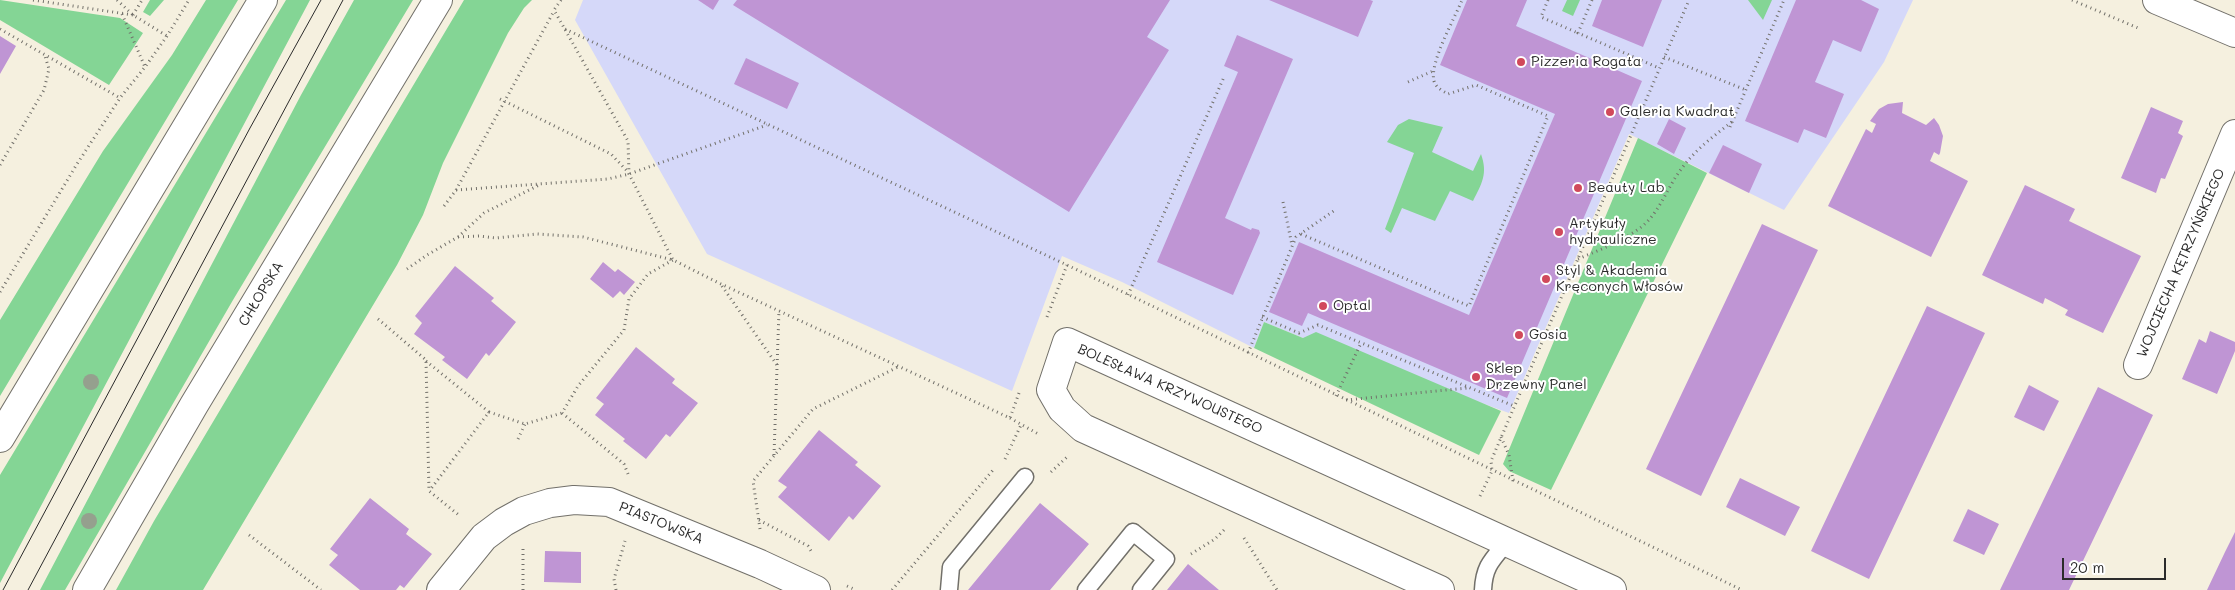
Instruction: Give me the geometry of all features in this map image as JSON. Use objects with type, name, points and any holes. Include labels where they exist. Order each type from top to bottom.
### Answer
[{"type":"street","points":[[0,438],[263,0]]},
{"type":"street","name":"CHŁOPSKA","points":[[87,590],[194,405],[438,0]]},
{"type":"street","points":[[2157,0],[2235,33]]},
{"type":"street","name":"WOJCIECHA KĘTRZYŃSKIEGO","points":[[2138,365],[2235,134]]},
{"type":"street","name":"BOLESŁAWA KRZYWOUSTEGO","points":[[1440,590],[1084,428],[1062,409],[1052,390],[1067,342],[1612,590]]},
{"type":"street","name":"PIASTOWSKA","points":[[441,590],[484,537],[504,522],[524,511],[550,503],[574,500],[609,502],[760,564],[816,590]]},
{"type":"lane","points":[[948,590],[951,567],[1025,477]]},
{"type":"lane","points":[[1086,590],[1133,532],[1166,559],[1142,590]]},
{"type":"lane","points":[[1483,590],[1487,565],[1507,542]]},
{"type":"path","points":[[33,0],[133,15]]},
{"type":"path","points":[[117,0],[133,15],[168,36]]},
{"type":"path","points":[[133,15],[142,0]]},
{"type":"path","points":[[0,292],[76,164],[120,98],[168,36],[189,0]]},
{"type":"path","points":[[444,206],[456,190],[561,0]]},
{"type":"path","points":[[1301,234],[1469,306],[1548,116],[1476,85],[1448,94],[1434,83],[1433,71],[1462,0]]},
{"type":"path","points":[[1548,0],[1541,17],[1659,68]]},
{"type":"path","points":[[1578,33],[1592,0]]},
{"type":"path","points":[[1492,471],[1491,461],[1501,437],[1689,0]]},
{"type":"path","points":[[1730,127],[1784,0]]},
{"type":"path","points":[[554,10],[628,141],[629,174]]},
{"type":"path","points":[[122,13],[145,67]]},
{"type":"path","points":[[0,29],[120,98]]},
{"type":"path","points":[[565,29],[1067,265],[1742,590]]},
{"type":"path","points":[[0,165],[44,90],[49,69],[45,56]]},
{"type":"path","points":[[1664,57],[1746,90]]},
{"type":"path","points":[[1408,82],[1433,71]]},
{"type":"path","points":[[1128,295],[1224,77]]},
{"type":"path","points":[[500,99],[611,154],[629,174],[673,260]]},
{"type":"path","points":[[1578,259],[1619,242],[1641,227],[1652,215],[1682,168],[1699,149],[1733,121]]},
{"type":"path","points":[[456,190],[608,179],[629,174],[768,125]]},
{"type":"path","points":[[407,270],[427,254],[458,237],[484,213],[544,183]]},
{"type":"path","points":[[1283,202],[1292,245]]},
{"type":"path","points":[[1248,353],[1296,237],[1335,210]]},
{"type":"path","points":[[458,237],[480,236],[496,238],[537,234],[583,237],[673,260],[1010,418],[1020,391]]},
{"type":"path","points":[[378,319],[489,412],[525,424],[562,413],[578,386],[624,330],[629,299],[648,274],[673,260]]},
{"type":"path","points":[[1046,319],[1067,265]]},
{"type":"path","points":[[721,284],[777,366]]},
{"type":"path","points":[[774,456],[779,310]]},
{"type":"path","points":[[1262,317],[1299,333],[1318,325],[1514,406]]},
{"type":"path","points":[[1336,396],[1361,343]]},
{"type":"path","points":[[426,360],[429,491]]},
{"type":"path","points":[[760,564],[764,555],[753,481],[813,408],[900,366]]},
{"type":"path","points":[[1346,400],[1469,388]]},
{"type":"path","points":[[429,491],[489,412]]},
{"type":"path","points":[[562,413],[624,464],[632,482]]},
{"type":"path","points":[[518,439],[525,424]]},
{"type":"path","points":[[892,590],[983,481],[1004,459],[1021,425]]},
{"type":"path","points":[[1501,437],[1509,455],[1513,481]]},
{"type":"path","points":[[429,491],[460,514],[461,535],[458,548],[467,557]]},
{"type":"path","points":[[1166,559],[1186,556],[1197,551],[1215,540],[1228,526]]},
{"type":"path","points":[[248,535],[321,590]]},
{"type":"path","points":[[616,590],[614,579],[626,537]]},
{"type":"shaded area","points":[[583,0],[1913,0],[1884,62],[1784,210],[1629,134],[1509,413],[1264,322],[1254,348],[1122,282],[1062,256],[1012,391],[707,254],[575,20]]},
{"type":"green space","points":[[0,0],[120,18],[143,33],[109,85],[0,20]]},
{"type":"green space","points":[[150,0],[164,0],[150,16],[143,12]]},
{"type":"green space","points":[[206,0],[238,0],[0,396],[0,320],[103,151],[172,55]]},
{"type":"green space","points":[[286,0],[310,0],[0,583],[0,475]]},
{"type":"green space","points":[[354,0],[413,0],[233,300],[65,590],[40,590],[301,95]]},
{"type":"green space","points":[[464,0],[532,0],[524,8],[508,33],[443,163],[423,215],[397,265],[203,590],[116,590],[154,521]]},
{"type":"green space","points":[[1567,0],[1580,0],[1573,16],[1562,11]]},
{"type":"green space","points":[[1748,0],[1772,0],[1763,20]]},
{"type":"green space","points":[[1409,119],[1443,127],[1432,152],[1473,171],[1481,154],[1484,173],[1473,201],[1450,191],[1435,221],[1402,208],[1391,233],[1385,229],[1414,153],[1387,142],[1398,125]]},
{"type":"green space","points":[[1638,138],[1707,173],[1551,490],[1509,471],[1503,464]]},
{"type":"green space","points":[[1264,322],[1303,338],[1316,332],[1501,411],[1479,455],[1254,348]]},
{"type":"building","points":[[698,0],[719,0],[713,10]]},
{"type":"building","points":[[737,0],[1170,0],[1147,37],[1169,50],[1069,212],[733,5]]},
{"type":"building","points":[[1269,0],[1370,0],[1373,1],[1358,37]]},
{"type":"building","points":[[1467,0],[1527,0],[1516,26],[1642,81],[1507,398],[1308,313],[1302,326],[1269,312],[1299,242],[1469,315],[1555,114],[1440,65]]},
{"type":"building","points":[[1602,0],[1662,0],[1643,47],[1592,26]]},
{"type":"building","points":[[1796,0],[1861,0],[1879,9],[1861,52],[1833,40],[1815,82],[1844,94],[1826,138],[1804,129],[1798,143],[1745,121]]},
{"type":"building","points":[[1237,35],[1293,59],[1225,218],[1251,230],[1252,228],[1259,230],[1260,233],[1233,295],[1157,262],[1238,72],[1224,66]]},
{"type":"building","points":[[0,36],[16,46],[0,74]]},
{"type":"building","points":[[746,58],[799,83],[787,109],[734,84]]},
{"type":"building","points":[[1903,102],[1902,113],[1926,125],[1934,118],[1939,125],[1943,136],[1940,153],[1939,155],[1934,152],[1930,161],[1968,181],[1931,257],[1828,206],[1866,129],[1872,133],[1876,124],[1870,121],[1879,109],[1888,104]]},
{"type":"building","points":[[2151,107],[2183,121],[2178,133],[2183,136],[2165,179],[2161,178],[2156,193],[2121,178]]},
{"type":"building","points":[[1669,119],[1686,128],[1674,154],[1657,144]]},
{"type":"building","points":[[1723,145],[1762,164],[1749,193],[1709,173]]},
{"type":"building","points":[[2025,185],[2075,209],[2069,221],[2141,256],[2103,333],[2065,315],[2068,310],[2045,298],[2043,304],[1982,275]]},
{"type":"building","points":[[1762,224],[1818,250],[1701,496],[1646,469]]},
{"type":"building","points":[[603,262],[615,272],[618,269],[635,282],[624,295],[620,291],[613,298],[590,279]]},
{"type":"building","points":[[455,266],[494,298],[491,301],[516,322],[489,356],[486,353],[467,379],[442,360],[445,357],[414,334],[422,323],[415,316]]},
{"type":"building","points":[[1927,306],[1985,333],[1869,579],[1811,551]]},
{"type":"building","points":[[2210,331],[2235,342],[2235,351],[2217,394],[2182,379],[2199,339],[2206,343]]},
{"type":"building","points":[[636,347],[675,379],[672,383],[698,403],[670,437],[666,434],[646,459],[595,415],[604,404],[596,398]]},
{"type":"building","points":[[2029,385],[2059,401],[2044,431],[2014,417]]},
{"type":"building","points":[[2098,387],[2153,415],[2069,590],[2000,590]]},
{"type":"building","points":[[819,430],[858,462],[855,465],[881,486],[853,520],[849,516],[829,541],[778,497],[787,487],[778,481]]},
{"type":"building","points":[[1740,478],[1800,507],[1785,536],[1726,507]]},
{"type":"building","points":[[370,498],[409,529],[406,534],[432,554],[404,588],[400,585],[396,590],[360,590],[329,565],[338,555],[330,549]]},
{"type":"building","points":[[1040,503],[1089,544],[1050,590],[968,590]]},
{"type":"building","points":[[1968,509],[1999,524],[1984,555],[1953,541]]},
{"type":"building","points":[[2235,532],[2235,590],[2207,590],[2225,552]]},
{"type":"building","points":[[545,551],[581,552],[581,583],[544,582]]},
{"type":"building","points":[[1188,564],[1219,590],[1167,590]]},
{"type":"tram line","points":[[3,590],[250,128],[321,0]]},
{"type":"tram line","points":[[28,590],[343,0]]},
{"type":"place","name":"Pizzeria Rogata","points":[[1521,62]]},
{"type":"place","name":"Galeria Kwadrat","points":[[1610,112]]},
{"type":"place","name":"Beauty Lab","points":[[1578,188]]},
{"type":"place","name":"Artykuły hydrauliczne","points":[[1559,232]]},
{"type":"place","name":"Styl & Akademia Kręconych Włosów","points":[[1546,279]]},
{"type":"place","name":"Optal","points":[[1323,306]]},
{"type":"place","name":"Gosia","points":[[1519,335]]},
{"type":"place","name":"Sklep Drzewny Panel","points":[[1476,377]]}]
